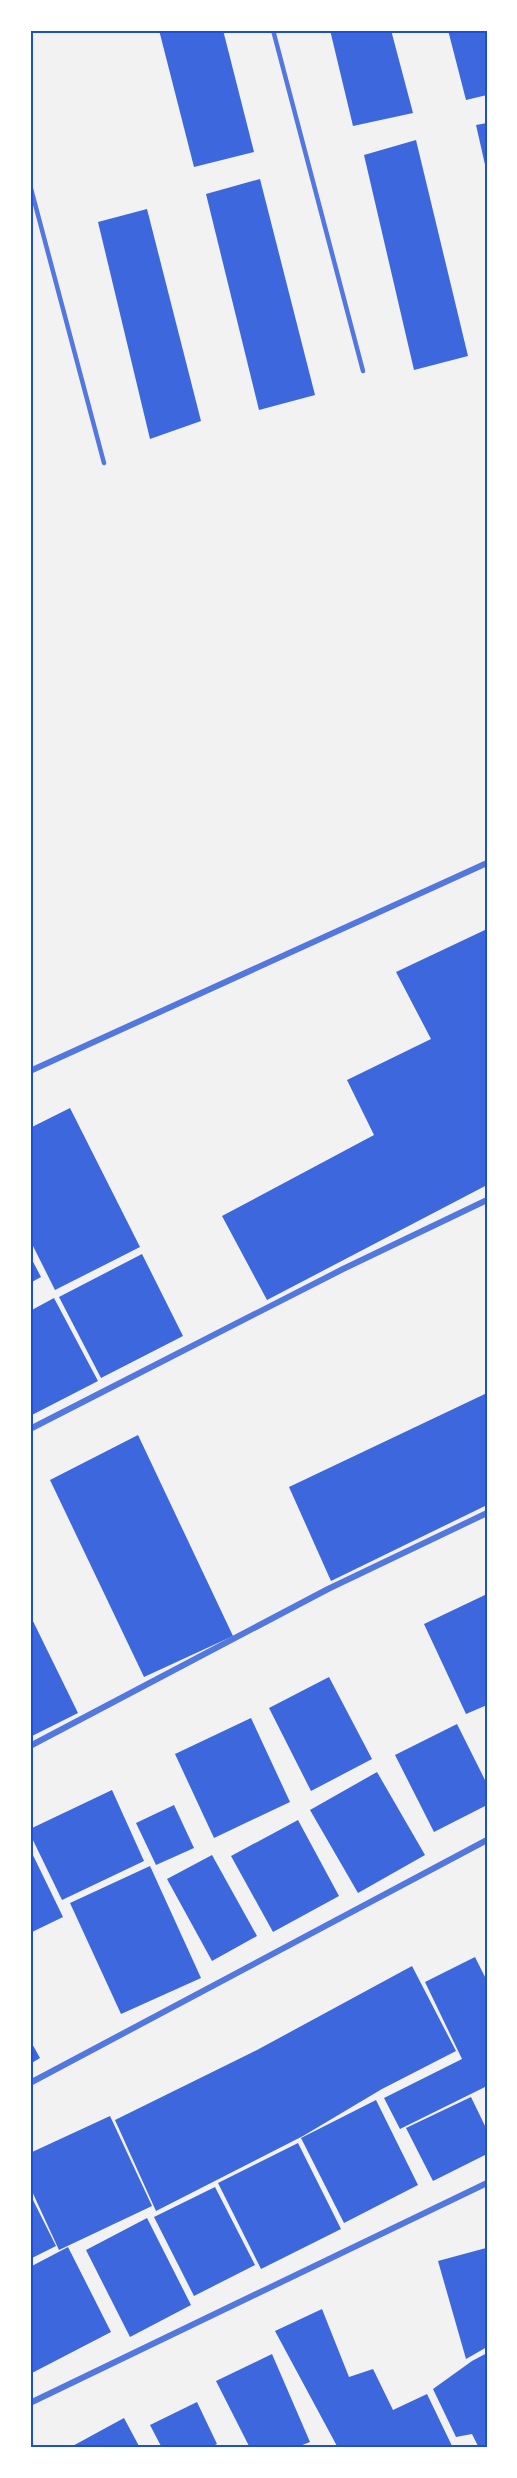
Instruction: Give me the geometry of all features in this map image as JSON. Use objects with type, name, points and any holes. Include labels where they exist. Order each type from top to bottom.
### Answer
[{"type":"street","points":[[30,1071],[487,863]]},
{"type":"street","points":[[30,1429],[343,1269],[487,1200]]},
{"type":"street","points":[[30,1746],[318,1595],[487,1513]]},
{"type":"street","points":[[30,2083],[487,1840]]},
{"type":"street","points":[[30,2403],[487,2183]]},
{"type":"lane","points":[[273,30],[363,371]]},
{"type":"lane","points":[[30,185],[104,463]]},
{"type":"building","points":[[159,30],[223,30],[254,152],[194,167]]},
{"type":"building","points":[[330,30],[391,30],[413,113],[353,126]]},
{"type":"building","points":[[448,30],[487,30],[487,95],[466,100]]},
{"type":"building","points":[[487,123],[487,169],[486,169],[476,125]]},
{"type":"building","points":[[416,140],[468,356],[414,370],[364,155]]},
{"type":"building","points":[[260,179],[315,395],[259,410],[206,194]]},
{"type":"building","points":[[147,209],[201,421],[150,439],[98,222]]},
{"type":"building","points":[[487,929],[487,1185],[267,1300],[222,1216],[374,1135],[347,1080],[431,1039],[396,972]]},
{"type":"building","points":[[70,1108],[140,1247],[55,1290],[30,1240],[30,1128]]},
{"type":"building","points":[[142,1254],[183,1336],[101,1378],[59,1297]]},
{"type":"building","points":[[30,1256],[41,1277],[30,1283]]},
{"type":"building","points":[[54,1298],[98,1381],[30,1416],[30,1311]]},
{"type":"building","points":[[487,1393],[487,1505],[331,1581],[289,1487]]},
{"type":"building","points":[[138,1435],[233,1636],[144,1677],[50,1480]]},
{"type":"building","points":[[487,1594],[487,1705],[466,1714],[424,1624]]},
{"type":"building","points":[[30,1615],[78,1713],[30,1737]]},
{"type":"building","points":[[329,1677],[372,1759],[311,1791],[269,1708]]},
{"type":"building","points":[[251,1718],[290,1802],[214,1838],[175,1754]]},
{"type":"building","points":[[457,1724],[487,1784],[487,1805],[434,1832],[395,1755]]},
{"type":"building","points":[[377,1772],[425,1855],[358,1893],[310,1810]]},
{"type":"building","points":[[112,1790],[144,1861],[62,1900],[30,1834],[30,1829]]},
{"type":"building","points":[[174,1805],[194,1848],[156,1865],[136,1823]]},
{"type":"building","points":[[298,1820],[339,1896],[273,1932],[231,1856]]},
{"type":"building","points":[[30,1849],[63,1917],[30,1933]]},
{"type":"building","points":[[212,1855],[257,1936],[212,1961],[167,1879]]},
{"type":"building","points":[[150,1866],[201,1978],[121,2014],[70,1903]]},
{"type":"building","points":[[475,1957],[487,1981],[487,2086],[400,2129],[384,2098],[462,2059],[425,1982]]},
{"type":"building","points":[[412,1966],[456,2051],[382,2089],[303,2136],[156,2211],[115,2120],[257,2050]]},
{"type":"building","points":[[30,2040],[40,2058],[30,2064]]},
{"type":"building","points":[[471,2097],[487,2130],[487,2154],[433,2181],[406,2128]]},
{"type":"building","points":[[376,2100],[418,2185],[344,2223],[301,2138]]},
{"type":"building","points":[[110,2116],[152,2206],[59,2250],[30,2187],[30,2153]]},
{"type":"building","points":[[298,2143],[341,2229],[261,2269],[218,2183]]},
{"type":"building","points":[[215,2187],[255,2265],[194,2296],[154,2217]]},
{"type":"building","points":[[30,2194],[56,2246],[30,2259]]},
{"type":"building","points":[[147,2218],[191,2305],[130,2337],[86,2250]]},
{"type":"building","points":[[68,2247],[111,2332],[30,2374],[30,2267]]},
{"type":"building","points":[[486,2248],[487,2347],[466,2359],[438,2261]]},
{"type":"building","points":[[322,2309],[349,2377],[373,2369],[393,2410],[427,2394],[453,2448],[338,2448],[275,2331]]},
{"type":"building","points":[[487,2353],[487,2448],[479,2448],[472,2434],[456,2437],[433,2389]]},
{"type":"building","points":[[272,2354],[310,2442],[295,2448],[250,2448],[216,2381]]},
{"type":"building","points":[[197,2402],[217,2444],[209,2448],[162,2448],[150,2425]]},
{"type":"building","points":[[124,2418],[140,2448],[69,2448]]}]
